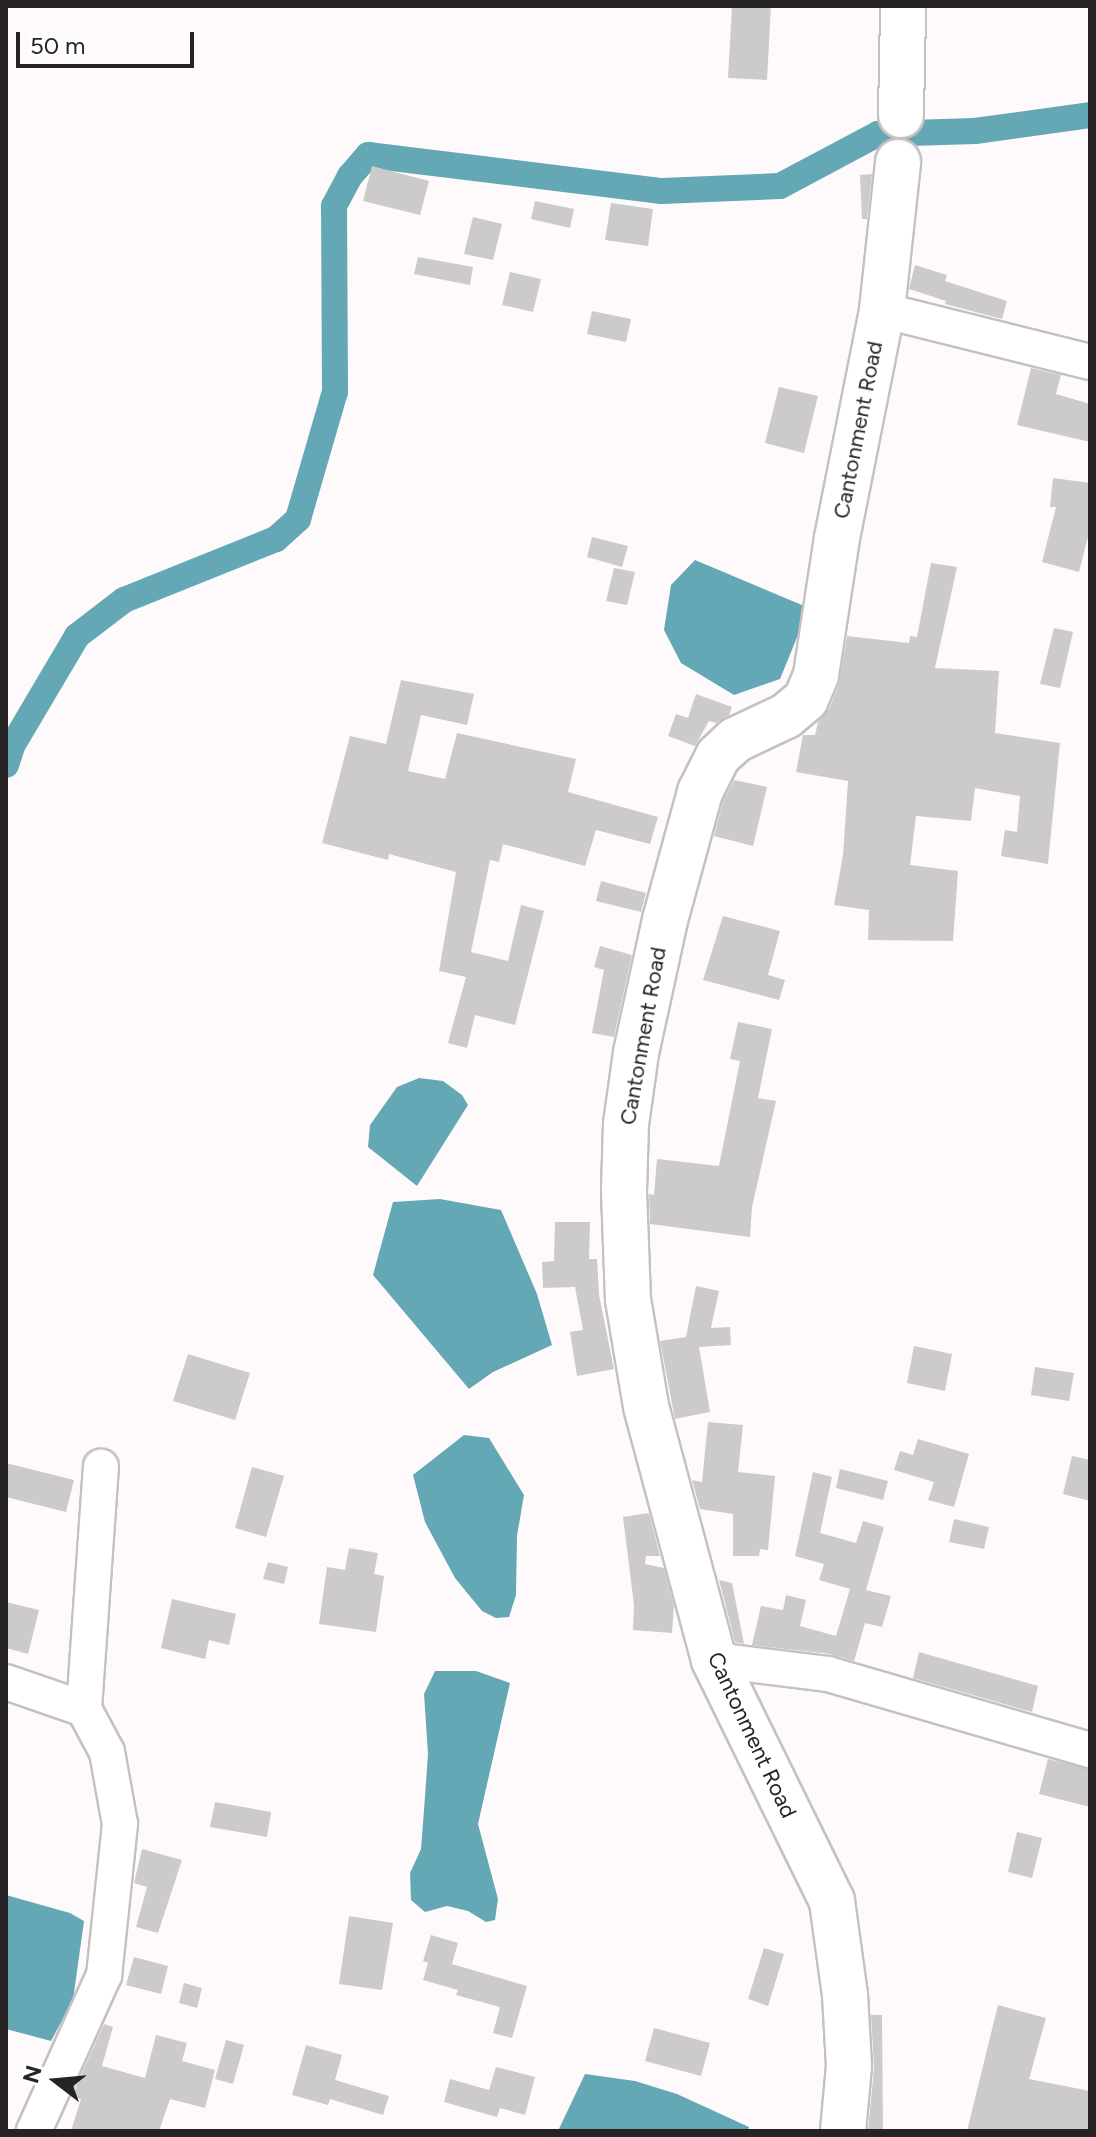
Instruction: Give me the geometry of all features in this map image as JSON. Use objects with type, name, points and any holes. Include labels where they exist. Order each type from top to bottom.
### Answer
[{"type":"main road","points":[[901,115],[903,6]]},
{"type":"main road","name":"Cantonment Road","points":[[843,2131],[849,2066],[845,1995],[832,1901],[714,1660],[643,1391],[628,1300],[624,1191],[626,1124],[636,1053],[665,920],[700,792],[718,756],[735,740],[796,708],[806,699],[816,675],[837,538],[882,310],[898,162]]},
{"type":"street","points":[[882,310],[1090,362]]},
{"type":"street","points":[[34,2131],[104,1975],[120,1824],[107,1752],[84,1709],[101,1467]]},
{"type":"street","points":[[714,1660],[828,1674],[1090,1750]]},
{"type":"street","points":[[6,1682],[84,1709]]},
{"type":"water","points":[[695,560],[809,608],[780,679],[734,695],[681,663],[664,630],[671,585]]},
{"type":"water","points":[[419,1078],[443,1081],[462,1095],[468,1105],[417,1186],[368,1147],[370,1125],[397,1087]]},
{"type":"water","points":[[440,1199],[501,1210],[537,1294],[552,1345],[493,1372],[469,1389],[373,1275],[393,1202]]},
{"type":"water","points":[[464,1435],[489,1438],[524,1495],[517,1536],[516,1595],[509,1617],[496,1618],[482,1611],[455,1578],[425,1522],[413,1475]]},
{"type":"water","points":[[435,1671],[476,1671],[510,1683],[478,1824],[498,1899],[495,1920],[486,1922],[468,1911],[447,1906],[425,1912],[411,1900],[410,1873],[421,1849],[428,1754],[424,1694]]},
{"type":"water","points":[[6,1895],[70,1913],[84,1921],[73,2000],[51,2041],[6,2029]]},
{"type":"water","points":[[585,2074],[635,2081],[677,2094],[749,2127],[748,2131],[558,2131]]},
{"type":"building","points":[[732,6],[771,6],[767,80],[728,78]]},
{"type":"building","points":[[372,166],[429,181],[420,215],[363,201]]},
{"type":"building","points":[[872,174],[867,219],[862,219],[860,175]]},
{"type":"building","points":[[535,201],[574,209],[570,228],[531,219]]},
{"type":"building","points":[[611,203],[653,209],[648,246],[605,240]]},
{"type":"building","points":[[473,217],[502,224],[493,260],[464,254]]},
{"type":"building","points":[[418,257],[473,267],[470,285],[414,274]]},
{"type":"building","points":[[915,265],[947,275],[945,281],[1007,301],[1002,319],[945,304],[946,301],[909,289]]},
{"type":"building","points":[[510,272],[541,279],[533,312],[502,305]]},
{"type":"building","points":[[592,311],[631,319],[626,342],[587,334]]},
{"type":"building","points":[[1031,368],[1061,375],[1056,394],[1090,404],[1090,442],[1017,425]]},
{"type":"building","points":[[779,387],[818,396],[804,453],[765,443]]},
{"type":"building","points":[[1053,478],[1090,483],[1090,529],[1079,572],[1042,562],[1056,507],[1050,507]]},
{"type":"building","points":[[592,537],[628,546],[622,567],[587,557]]},
{"type":"building","points":[[931,563],[957,567],[935,668],[999,671],[995,733],[1060,743],[1048,864],[1001,856],[1005,830],[1017,832],[1020,796],[975,788],[971,821],[916,816],[910,865],[958,871],[953,941],[868,940],[869,910],[834,905],[843,855],[848,781],[796,772],[803,735],[815,735],[818,722],[829,709],[839,685],[847,636],[909,643],[910,636],[917,637]]},
{"type":"building","points":[[614,568],[635,572],[627,605],[606,601]]},
{"type":"building","points":[[1054,628],[1073,632],[1060,688],[1040,684]]},
{"type":"building","points":[[401,680],[474,694],[467,725],[421,715],[408,771],[445,779],[457,733],[576,759],[568,792],[658,817],[650,844],[596,830],[585,866],[503,844],[499,862],[490,860],[471,952],[508,961],[521,905],[544,911],[515,1025],[475,1015],[467,1048],[448,1043],[466,977],[439,971],[456,872],[389,854],[388,860],[322,843],[350,736],[386,744]]},
{"type":"building","points":[[696,694],[732,707],[729,715],[716,723],[709,721],[695,746],[668,736],[676,714],[688,718]]},
{"type":"building","points":[[734,780],[767,787],[753,846],[714,836],[723,801]]},
{"type":"building","points":[[601,881],[646,893],[641,912],[596,901]]},
{"type":"building","points":[[723,916],[780,931],[768,975],[785,980],[779,1000],[703,980]]},
{"type":"building","points":[[600,946],[632,955],[614,1037],[592,1033],[604,970],[594,967]]},
{"type":"building","points":[[738,1022],[772,1029],[758,1098],[776,1101],[752,1207],[750,1237],[650,1224],[649,1194],[654,1195],[657,1159],[719,1166],[740,1061],[730,1059]]},
{"type":"building","points":[[555,1222],[590,1222],[589,1259],[597,1259],[599,1295],[614,1369],[577,1376],[570,1332],[583,1330],[575,1287],[543,1288],[542,1262],[554,1261]]},
{"type":"building","points":[[696,1286],[719,1291],[711,1328],[730,1327],[731,1345],[699,1347],[710,1412],[675,1419],[660,1341],[686,1337]]},
{"type":"building","points":[[914,1346],[952,1354],[945,1391],[907,1383]]},
{"type":"building","points":[[188,1354],[250,1373],[235,1420],[173,1401]]},
{"type":"building","points":[[1035,1367],[1074,1373],[1069,1401],[1031,1395]]},
{"type":"building","points":[[708,1422],[743,1425],[738,1472],[775,1476],[768,1550],[760,1549],[759,1556],[733,1556],[733,1514],[700,1509],[692,1480],[702,1482]]},
{"type":"building","points":[[918,1439],[969,1454],[954,1507],[928,1500],[934,1482],[894,1470],[900,1451],[913,1455]]},
{"type":"building","points":[[1072,1456],[1090,1460],[1090,1501],[1063,1494]]},
{"type":"building","points":[[6,1463],[74,1480],[66,1512],[6,1497]]},
{"type":"building","points":[[252,1467],[284,1476],[266,1537],[235,1528]]},
{"type":"building","points":[[840,1469],[888,1481],[883,1500],[836,1488]]},
{"type":"building","points":[[813,1472],[832,1477],[820,1533],[856,1543],[863,1521],[884,1527],[866,1590],[891,1596],[882,1627],[865,1623],[854,1661],[830,1654],[752,1645],[761,1606],[783,1610],[786,1595],[806,1600],[800,1626],[836,1636],[850,1589],[819,1580],[824,1564],[795,1556]]},
{"type":"building","points":[[649,1513],[660,1556],[646,1556],[645,1564],[664,1568],[674,1606],[672,1633],[633,1630],[634,1605],[623,1517]]},
{"type":"building","points":[[954,1519],[989,1527],[984,1549],[949,1542]]},
{"type":"building","points":[[349,1548],[378,1553],[374,1574],[384,1576],[376,1632],[319,1624],[327,1567],[345,1570]]},
{"type":"building","points":[[268,1562],[288,1567],[284,1584],[263,1579]]},
{"type":"building","points":[[719,1580],[732,1583],[744,1644],[735,1642]]},
{"type":"building","points":[[172,1599],[236,1614],[229,1645],[209,1640],[205,1659],[161,1648]]},
{"type":"building","points":[[6,1602],[39,1610],[28,1654],[6,1648]]},
{"type":"building","points":[[919,1652],[1038,1686],[1032,1712],[913,1678]]},
{"type":"building","points":[[1048,1759],[1090,1769],[1090,1807],[1039,1794]]},
{"type":"building","points":[[215,1802],[271,1812],[267,1837],[210,1827]]},
{"type":"building","points":[[1017,1832],[1042,1838],[1032,1878],[1008,1872]]},
{"type":"building","points":[[142,1849],[182,1860],[158,1933],[136,1927],[147,1887],[134,1883]]},
{"type":"building","points":[[349,1916],[393,1923],[382,1990],[339,1984]]},
{"type":"building","points":[[431,1935],[458,1943],[452,1964],[527,1986],[512,2038],[493,2033],[500,2007],[456,1995],[458,1990],[423,1980],[428,1963],[423,1961]]},
{"type":"building","points":[[764,1948],[784,1954],[768,2006],[748,1999]]},
{"type":"building","points":[[134,1957],[168,1966],[161,1994],[126,1985]]},
{"type":"building","points":[[184,1983],[202,1988],[197,2008],[179,2003]]},
{"type":"building","points":[[998,2005],[1046,2018],[1029,2079],[1090,2091],[1090,2131],[967,2131]]},
{"type":"building","points":[[871,2015],[882,2015],[883,2131],[868,2131],[874,2068]]},
{"type":"building","points":[[104,2024],[113,2027],[102,2066],[145,2078],[156,2035],[187,2043],[182,2061],[215,2070],[205,2108],[170,2099],[159,2131],[71,2131],[81,2099],[73,2097],[77,2084]]},
{"type":"building","points":[[654,2028],[710,2043],[701,2076],[645,2061]]},
{"type":"building","points":[[226,2040],[244,2045],[233,2084],[215,2079]]},
{"type":"building","points":[[306,2045],[342,2055],[335,2080],[389,2096],[383,2115],[330,2099],[328,2105],[292,2095]]},
{"type":"building","points":[[496,2067],[535,2077],[525,2115],[500,2108],[497,2117],[444,2102],[450,2079],[489,2090]]},
{"type":"waterway","points":[[6,765],[12,746],[77,636],[124,600],[276,539],[298,519],[335,392],[334,206],[350,176],[368,155],[662,191],[780,186],[878,134],[975,131],[1090,115]]}]
